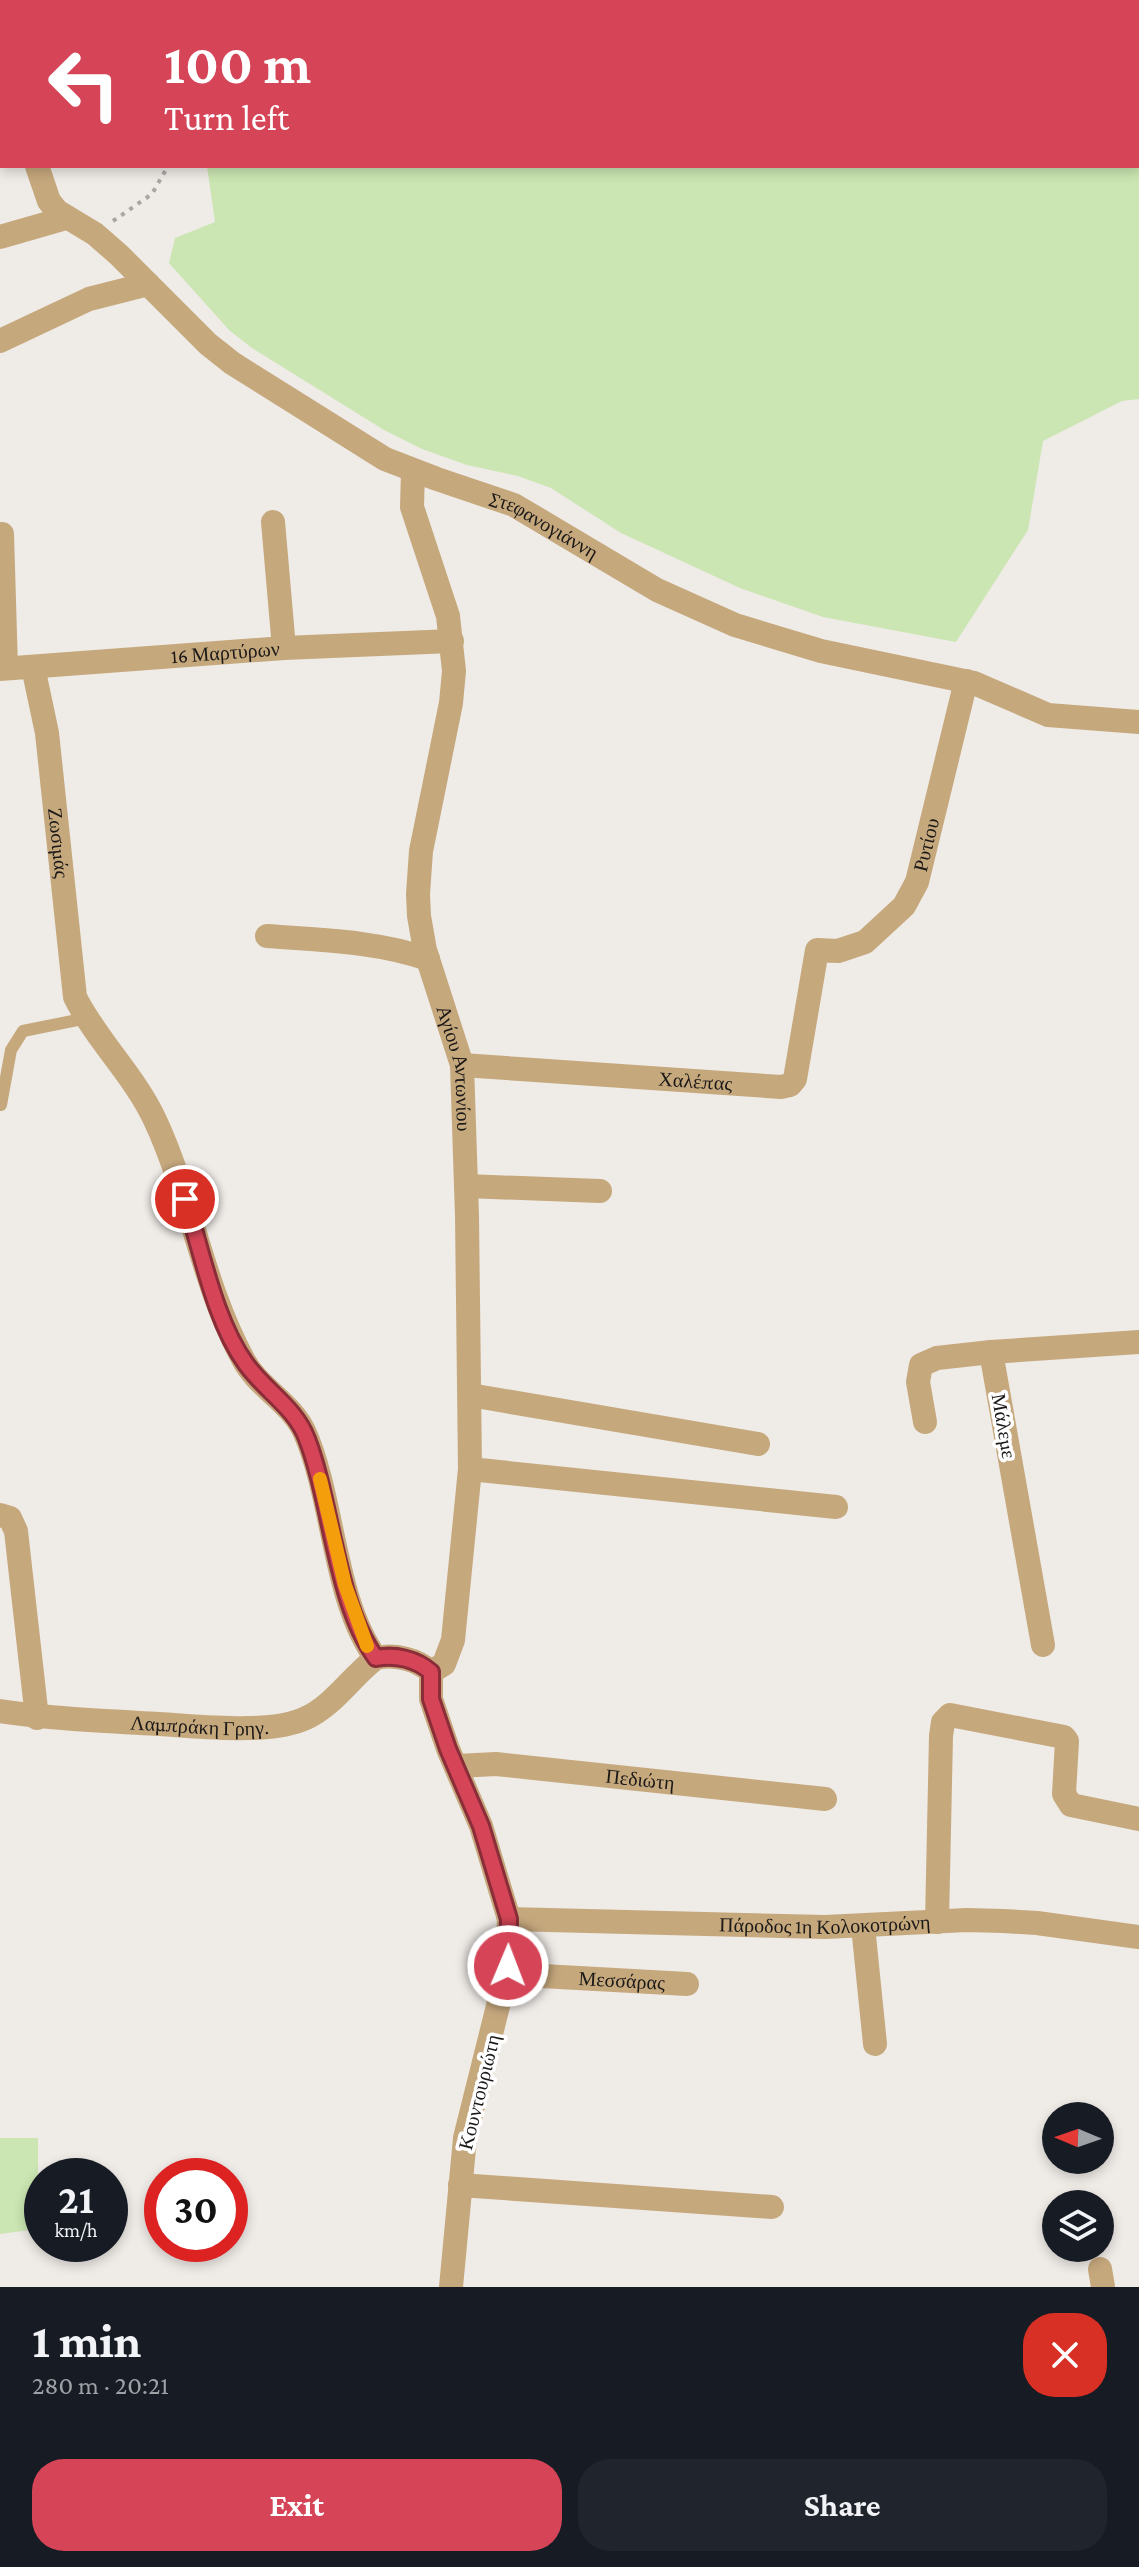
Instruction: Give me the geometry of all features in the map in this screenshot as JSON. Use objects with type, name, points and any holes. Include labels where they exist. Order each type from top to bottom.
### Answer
[{"type":"street","name":"Στεφανογιάννη","points":[[38,168],[49,201],[66,218],[95,234],[208,344],[232,363],[373,452],[413,471],[514,505],[657,590],[735,625],[821,651],[966,681],[1048,715],[1139,722]]},
{"type":"street","points":[[0,237],[66,218]]},
{"type":"street","points":[[0,341],[89,299],[148,284]]},
{"type":"street","name":"Αγίου Αντωνίου","points":[[413,471],[412,507],[448,616],[452,641],[451,703],[419,865],[419,916],[428,959],[462,1065],[470,1395],[470,1469],[453,1640],[444,1664],[431,1672]]},
{"type":"street","points":[[273,522],[284,648]]},
{"type":"street","points":[[2,534],[3,668]]},
{"type":"street","name":"16 Μαρτύρων","points":[[3,668],[284,648],[452,641]]},
{"type":"street","name":"Ζωσιμάς","points":[[33,667],[47,733],[75,997],[138,1089],[154,1119],[179,1180],[221,1312],[245,1364],[291,1411],[302,1427],[324,1493],[345,1585],[361,1634],[376,1658]]},
{"type":"street","name":"Ρυτίου","points":[[817,950],[838,951],[865,942],[911,898],[966,681]]},
{"type":"street","points":[[267,936],[376,946],[428,959]]},
{"type":"street","name":"Χαλέπας","points":[[462,1065],[752,1086],[790,1085],[795,1079],[817,950]]},
{"type":"street","points":[[466,1186],[600,1191]]},
{"type":"street","points":[[925,1422],[918,1382],[921,1365],[937,1358],[1139,1342]]},
{"type":"street","name":"Μάλεμε","points":[[991,1352],[1043,1645]]},
{"type":"street","points":[[470,1395],[758,1444]]},
{"type":"street","points":[[470,1469],[836,1507]]},
{"type":"street","points":[[0,1515],[10,1518],[16,1531],[37,1718]]},
{"type":"street","points":[[376,1658],[402,1658],[431,1672]]},
{"type":"street","name":"Λαμπράκη Γρηγ.","points":[[0,1711],[37,1718],[215,1727],[290,1724],[313,1714],[376,1658]]},
{"type":"street","name":"Κουντουριώτη","points":[[431,1672],[431,1699],[448,1749],[481,1826],[509,1919],[506,1974],[492,2039],[469,2118],[451,2287]]},
{"type":"street","points":[[937,1922],[943,1722],[950,1715],[1064,1737],[1067,1741],[1064,1794],[1071,1805],[1139,1819]]},
{"type":"street","name":"Πεδιώτη","points":[[457,1766],[496,1764],[825,1799]]},
{"type":"street","name":"Πάροδος 1η Κολοκοτρώνη","points":[[509,1919],[863,1926],[937,1922],[1037,1923],[1139,1937]]},
{"type":"street","points":[[863,1926],[875,2044]]},
{"type":"street","name":"Μεσσάρας","points":[[506,1974],[687,1984]]},
{"type":"street","points":[[460,2185],[772,2207]]},
{"type":"lane","points":[[1,1105],[11,1050],[23,1031],[87,1018]]},
{"type":"path","points":[[95,234],[152,194],[167,168]]},
{"type":"green space","points":[[207,168],[1139,168],[1139,399],[1122,401],[1043,441],[1028,530],[956,642],[823,617],[740,588],[621,533],[551,488],[422,449],[384,430],[252,348],[229,330],[169,263],[175,238],[215,222]]},
{"type":"green space","points":[[0,2138],[38,2138],[38,2158],[24,2158],[24,2231],[0,2234]]},
{"type":"slow traffic","points":[[320,1479],[345,1585],[367,1646]]},
{"type":"route","points":[[185,1199],[226,1327],[245,1364],[298,1419],[307,1437],[324,1493],[345,1585],[368,1648],[376,1658],[392,1656],[414,1661],[431,1672],[431,1699],[448,1749],[481,1826],[509,1919],[508,1966]]}]
